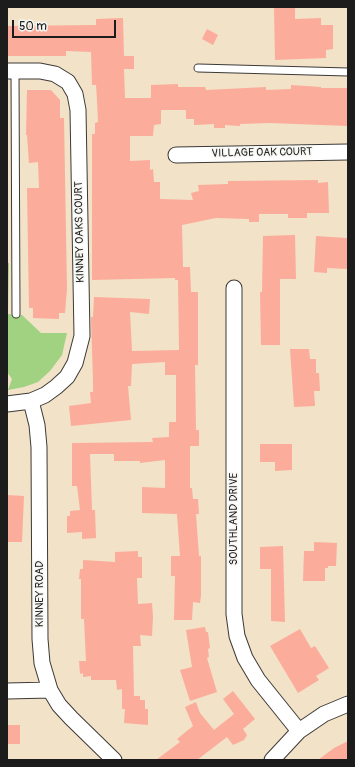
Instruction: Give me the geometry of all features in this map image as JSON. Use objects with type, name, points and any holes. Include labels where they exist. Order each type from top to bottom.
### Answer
[{"type":"street","name":"KINNEY OAKS COURT","points":[[7,404],[31,402],[45,395],[66,376],[74,363],[82,336],[78,110],[75,94],[68,82],[55,74],[40,71],[11,71]]},
{"type":"street","name":"VILLAGE OAK COURT","points":[[176,155],[348,152]]},
{"type":"street","name":"SOUTHLAND DRIVE","points":[[234,288],[234,614],[237,636],[245,658],[258,680],[299,731]]},
{"type":"street","name":"KINNEY ROAD","points":[[31,402],[37,425],[39,447],[40,639],[42,663],[50,690],[71,718],[114,760]]},
{"type":"street","points":[[7,691],[50,690]]},
{"type":"street","points":[[272,760],[299,731],[324,714],[348,704]]},
{"type":"lane","points":[[198,68],[348,72]]},
{"type":"lane","points":[[11,71],[16,314]]},
{"type":"green space","points":[[7,263],[9,263],[8,314],[22,315],[41,333],[67,333],[62,355],[50,371],[38,382],[24,387],[8,390],[12,379],[7,372]]},
{"type":"building","points":[[274,7],[295,7],[295,19],[321,18],[321,25],[333,25],[333,49],[326,50],[326,58],[275,60]]},
{"type":"building","points":[[123,18],[124,56],[134,56],[134,69],[124,69],[125,98],[151,98],[151,85],[178,84],[178,87],[205,87],[206,90],[266,87],[266,90],[291,89],[291,85],[321,88],[348,88],[348,126],[270,123],[240,124],[240,126],[225,125],[225,128],[214,128],[214,124],[194,125],[194,119],[186,119],[186,110],[161,110],[161,124],[154,125],[153,136],[130,136],[130,161],[150,160],[150,170],[153,169],[154,182],[160,182],[160,199],[193,200],[191,193],[199,191],[198,185],[228,184],[228,181],[318,180],[318,183],[328,182],[329,213],[307,213],[307,218],[288,218],[288,214],[259,214],[259,222],[249,222],[249,219],[216,218],[182,225],[183,267],[190,267],[191,292],[198,292],[198,365],[195,365],[196,430],[199,430],[199,446],[190,446],[190,488],[192,488],[193,499],[198,499],[199,514],[196,514],[199,556],[201,556],[201,595],[200,603],[193,602],[192,620],[174,620],[175,576],[171,576],[171,556],[180,556],[177,514],[142,513],[142,487],[165,488],[165,460],[140,463],[140,461],[114,461],[114,454],[90,454],[92,510],[95,510],[96,538],[82,539],[82,532],[67,533],[67,516],[70,516],[70,511],[80,510],[77,486],[72,486],[72,443],[153,442],[152,438],[169,437],[169,422],[176,422],[176,375],[165,375],[165,362],[132,364],[131,386],[128,386],[131,420],[71,426],[69,406],[91,403],[90,392],[93,392],[91,317],[93,317],[94,297],[150,299],[149,314],[130,312],[132,351],[179,350],[178,280],[175,280],[175,278],[92,280],[92,134],[95,134],[95,123],[98,122],[96,85],[92,85],[91,52],[66,51],[66,56],[7,56],[7,26],[96,25],[96,19]]},
{"type":"building","points":[[207,29],[218,35],[213,45],[202,39]]},
{"type":"building","points":[[27,90],[51,90],[60,100],[60,118],[64,118],[67,289],[65,313],[59,313],[59,319],[33,318],[33,308],[29,308],[27,188],[39,188],[38,162],[29,163],[26,135]]},
{"type":"building","points":[[295,235],[296,279],[280,279],[280,345],[261,345],[260,292],[262,292],[263,236]]},
{"type":"building","points":[[316,236],[347,238],[348,269],[327,268],[327,273],[314,272]]},
{"type":"building","points":[[290,349],[309,349],[310,359],[316,359],[316,373],[319,373],[320,391],[314,391],[315,406],[294,407]]},
{"type":"building","points":[[260,444],[292,444],[292,470],[275,471],[275,462],[260,462]]},
{"type":"building","points":[[7,495],[24,496],[22,542],[7,542]]},
{"type":"building","points":[[314,542],[337,543],[336,566],[328,566],[328,568],[325,568],[325,581],[303,581],[304,551],[314,551]]},
{"type":"building","points":[[283,546],[285,622],[271,621],[271,569],[260,569],[260,547]]},
{"type":"building","points":[[138,551],[138,557],[142,557],[142,578],[137,578],[138,604],[152,603],[153,617],[152,636],[140,635],[141,646],[133,646],[134,696],[140,696],[140,700],[145,700],[145,709],[148,709],[148,725],[124,723],[125,709],[122,709],[122,689],[117,690],[116,680],[91,680],[91,676],[83,677],[83,673],[80,674],[79,661],[86,661],[84,619],[81,619],[81,579],[79,579],[80,569],[83,569],[83,560],[115,562],[115,552]]},
{"type":"building","points":[[205,627],[206,632],[208,632],[210,648],[208,649],[209,657],[207,658],[217,692],[190,701],[180,670],[192,667],[186,630]]},
{"type":"building","points":[[300,629],[311,648],[315,646],[329,668],[316,676],[319,680],[298,693],[270,646]]},
{"type":"building","points":[[233,691],[255,719],[243,729],[247,735],[244,740],[233,745],[227,737],[197,760],[156,760],[180,742],[177,739],[193,726],[185,707],[196,702],[200,713],[214,730],[234,714],[223,699]]},
{"type":"building","points":[[7,725],[20,725],[20,744],[7,744]]},
{"type":"building","points":[[348,741],[348,760],[318,760],[334,748]]}]
